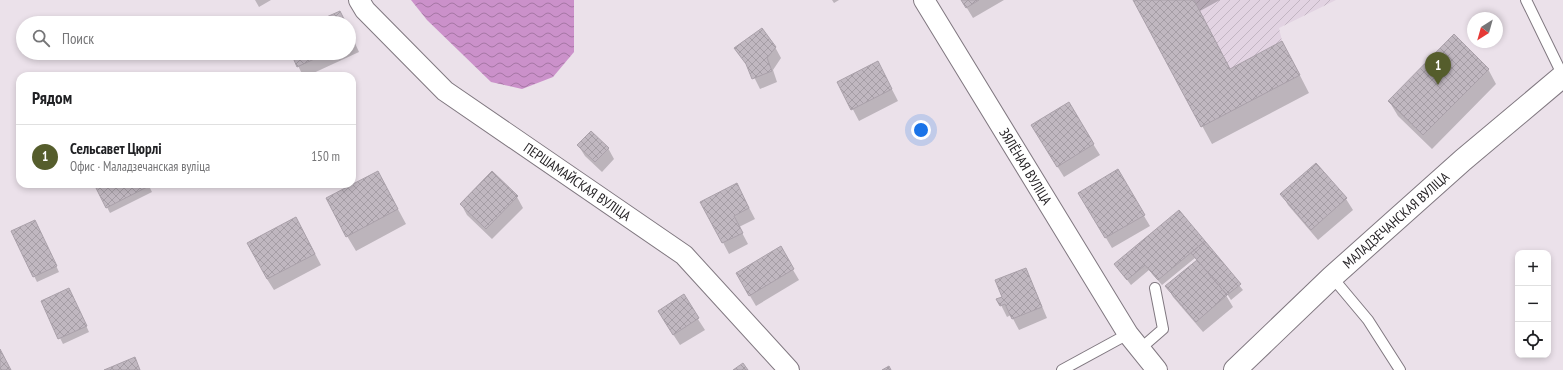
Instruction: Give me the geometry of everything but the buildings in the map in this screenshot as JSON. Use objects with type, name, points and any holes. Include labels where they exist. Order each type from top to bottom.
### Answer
[{"type":"main road","name":"МАЛАДЗЕЧАНСКАЯ ВУЛІЦА","points":[[1235,370],[1332,277],[1463,160],[1563,76]]},
{"type":"street","name":"ПЕРШАМАЙСКАЯ ВУЛІЦА","points":[[359,0],[365,10],[445,91],[684,255],[789,370]]},
{"type":"street","name":"ЗЯЛЁНАЯ ВУЛІЦА","points":[[924,0],[1134,341],[1157,370]]},
{"type":"lane","points":[[1526,0],[1563,76]]},
{"type":"lane","points":[[1332,277],[1368,320],[1400,370]]},
{"type":"lane","points":[[1062,370],[1163,329],[1155,288]]},
{"type":"shaded area","points":[[1133,0],[1336,0],[1279,28],[1282,41],[1300,75],[1201,127]]},
{"type":"water","points":[[411,0],[574,0],[574,52],[553,77],[522,89],[491,82],[427,20]]},
{"type":"place","name":"Сельсавет Цюрлі","points":[[1438,85]]}]
